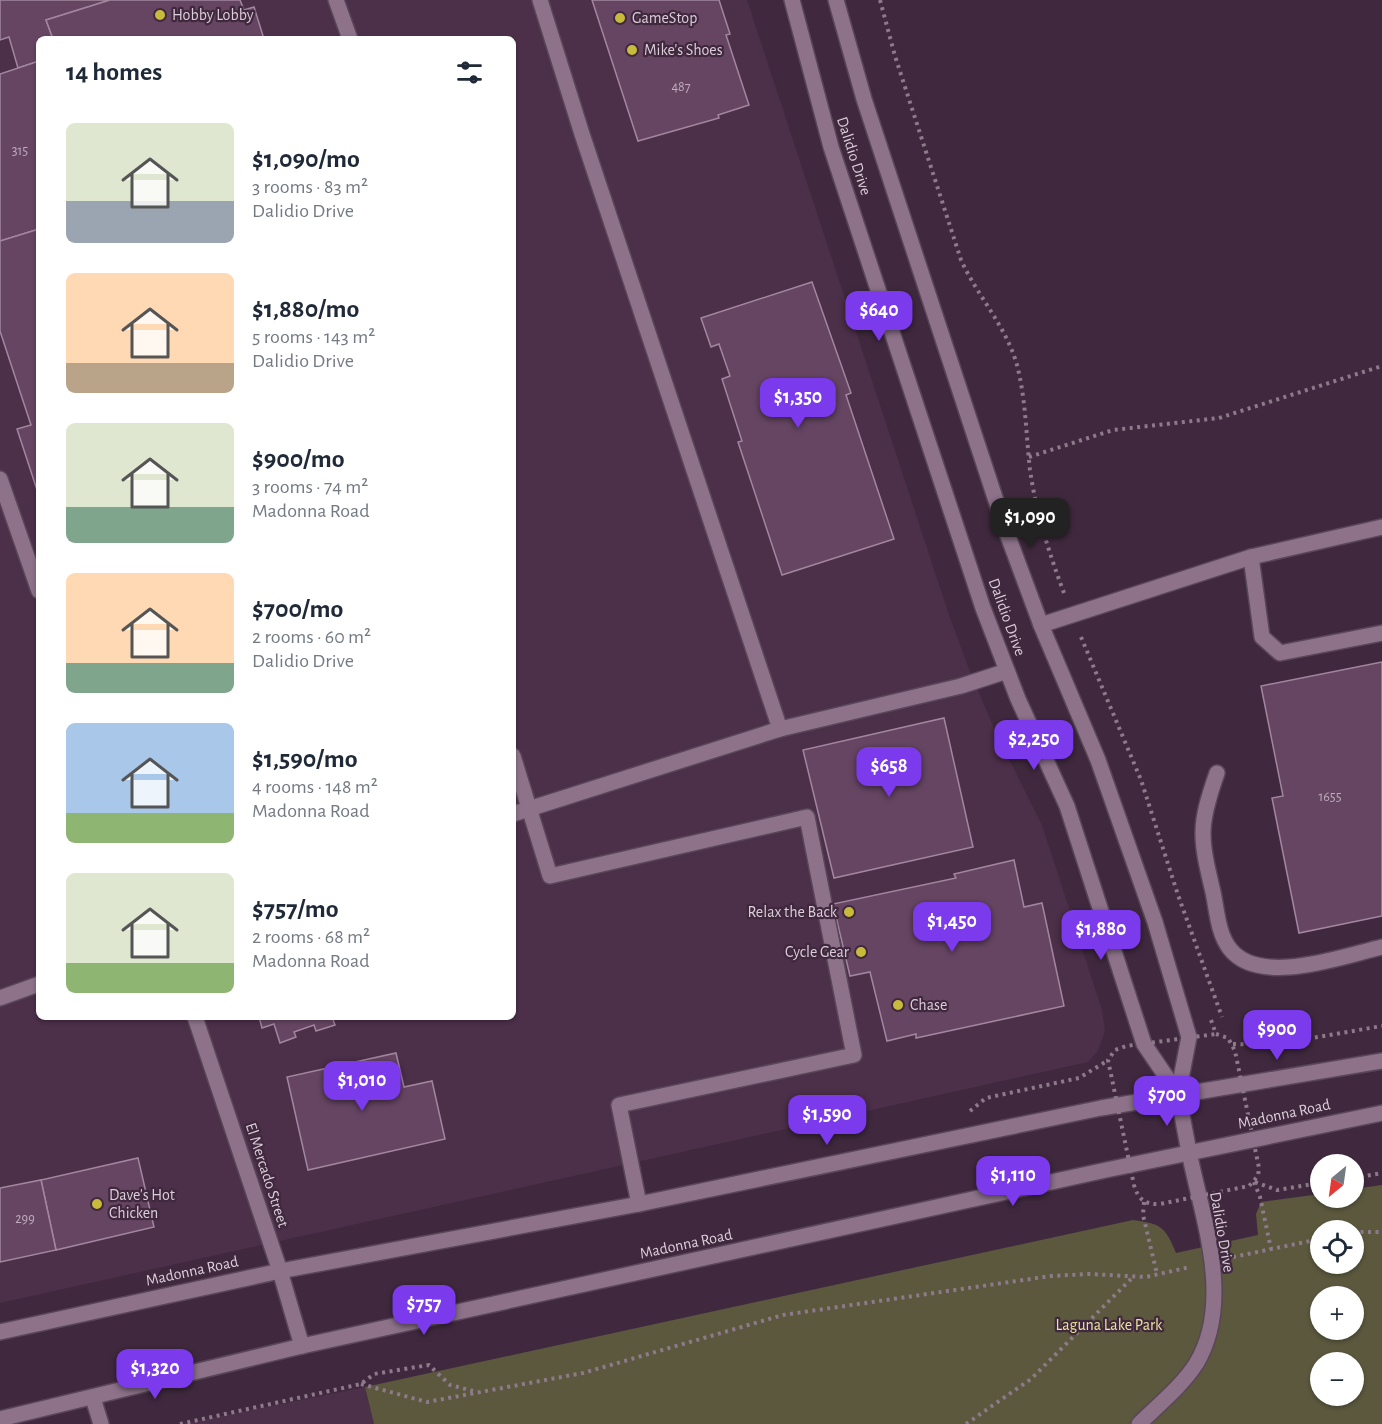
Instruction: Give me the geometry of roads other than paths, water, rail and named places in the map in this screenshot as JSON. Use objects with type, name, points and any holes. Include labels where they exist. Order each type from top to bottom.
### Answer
[{"type":"main road","points":[[336,0],[349,36]]},
{"type":"main road","points":[[540,0],[582,134],[780,729]]},
{"type":"main road","name":"Dalidio Drive","points":[[792,0],[831,147],[983,608],[1007,671],[1067,806],[1144,1044],[1178,1094],[1212,1271],[1212,1311],[1197,1362],[1185,1379],[1139,1424]]},
{"type":"main road","name":"Dalidio Drive","points":[[836,0],[864,99],[1005,528],[1041,626],[1098,760],[1129,845],[1186,1022],[1189,1037],[1178,1094]]},
{"type":"main road","points":[[0,478],[36,582]]},
{"type":"main road","points":[[1041,626],[1251,557],[1382,527]]},
{"type":"main road","points":[[1251,557],[1262,637],[1280,653],[1382,633]]},
{"type":"main road","points":[[516,813],[780,729],[962,686],[1007,671]]},
{"type":"main road","points":[[516,766],[550,876],[807,817],[854,1055],[619,1105],[639,1204]]},
{"type":"main road","points":[[1217,773],[1205,808],[1202,842],[1223,936],[1238,957],[1261,967],[1285,968],[1382,947]]},
{"type":"main road","points":[[0,998],[36,985]]},
{"type":"main road","name":"El Mercado Street","points":[[196,1020],[280,1271],[302,1346]]},
{"type":"main road","name":"Madonna Road","points":[[0,1332],[280,1271],[639,1204],[1116,1105],[1382,1061]]},
{"type":"main road","name":"Madonna Road","points":[[0,1419],[302,1346],[1190,1152],[1382,1113]]},
{"type":"main road","points":[[93,1398],[101,1424]]},
{"type":"place","name":"Hobby Lobby","points":[[160,15]]},
{"type":"place","name":"GameStop","points":[[620,18]]},
{"type":"place","name":"Mike's Shoes","points":[[632,50]]},
{"type":"place","name":"Relax the Back","points":[[849,912]]},
{"type":"place","name":"Cycle Gear","points":[[861,952]]},
{"type":"place","name":"Chase","points":[[898,1005]]},
{"type":"place","name":"Dave's Hot Chicken","points":[[97,1204]]},
{"type":"park label","name":"Laguna Lake Park","points":[[1109,1325]]}]
